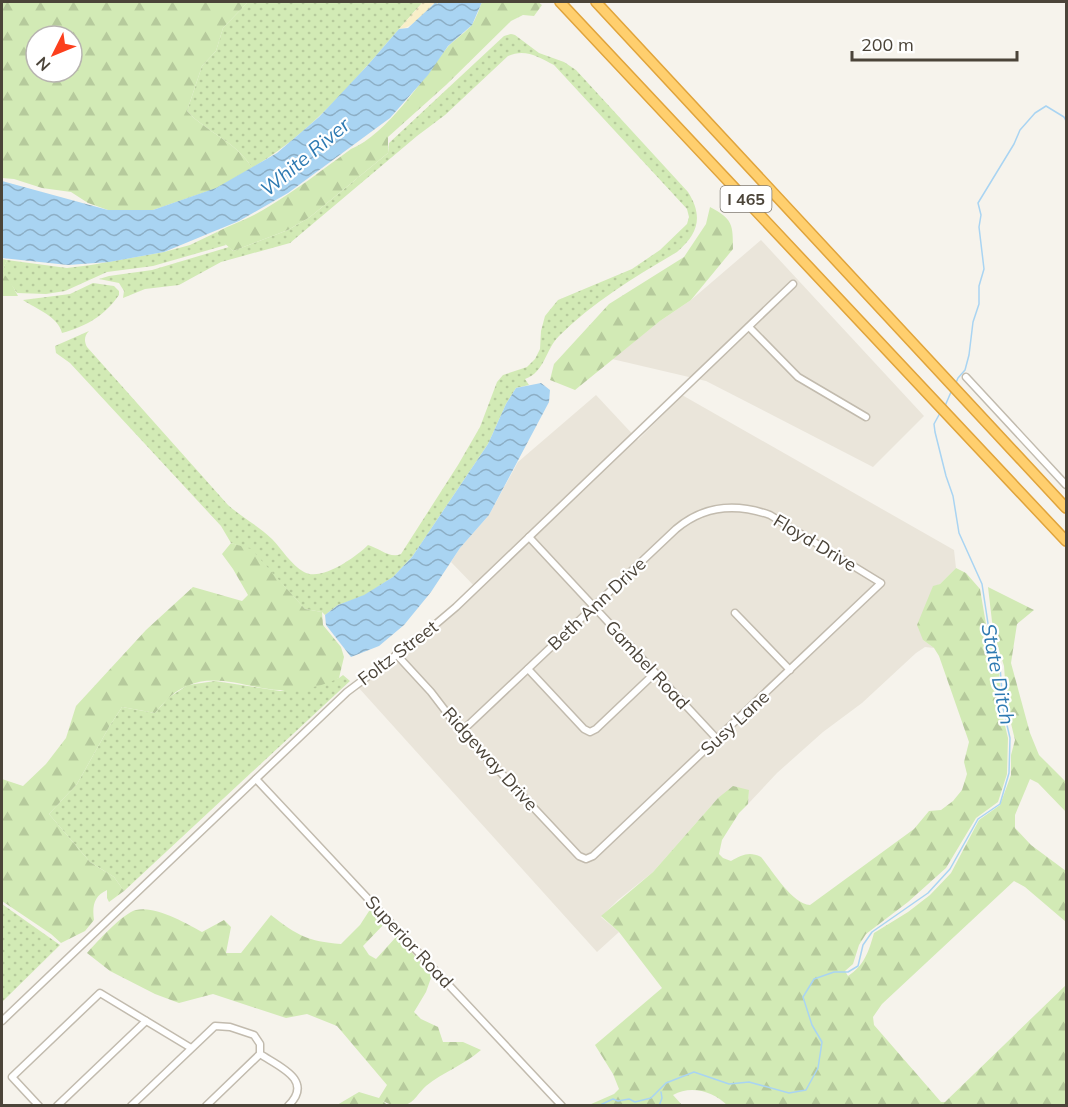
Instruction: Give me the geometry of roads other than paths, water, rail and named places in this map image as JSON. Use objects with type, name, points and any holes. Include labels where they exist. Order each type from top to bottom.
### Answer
[{"type":"highway","name":"I 465","points":[[560,2],[1066,541]]},
{"type":"highway","name":"I 465","points":[[596,2],[1066,508]]},
{"type":"highway","points":[[1051,524],[1066,550]]},
{"type":"street","name":"Foltz Street","points":[[2,1021],[347,692],[445,618],[794,284]]},
{"type":"street","points":[[749,327],[798,377],[866,417]]},
{"type":"street","points":[[966,377],[1066,485]]},
{"type":"street","name":"Floyd Drive","points":[[747,508],[776,519],[881,584]]},
{"type":"street","name":"Beth Ann Drive","points":[[462,731],[688,520],[714,509],[747,508]]},
{"type":"street","name":"Gambel Road","points":[[529,537],[717,739]]},
{"type":"street","name":"Susy Lane","points":[[586,859],[593,856],[881,584]]},
{"type":"street","points":[[735,612],[790,670]]},
{"type":"street","name":"Ridgeway Drive","points":[[396,654],[431,692],[462,731],[579,856],[586,859]]},
{"type":"street","points":[[528,669],[584,729],[590,732],[596,729],[655,673]]},
{"type":"street","name":"Superior Road","points":[[256,779],[562,1106]]},
{"type":"street","points":[[39,1106],[12,1077],[100,993],[190,1048]]},
{"type":"street","points":[[57,1106],[146,1021]]},
{"type":"street","points":[[131,1106],[215,1026],[223,1025],[254,1035],[260,1044],[260,1054],[206,1106]]},
{"type":"street","points":[[260,1054],[292,1074],[297,1088],[295,1097],[288,1106]]},
{"type":"water","name":"White River","points":[[436,2],[437,4],[439,2],[482,2],[472,25],[448,46],[428,75],[390,118],[288,193],[239,221],[164,252],[109,262],[68,265],[2,258],[2,181],[108,210],[153,210],[216,188],[277,153],[319,117],[399,29],[408,28]]},
{"type":"water","points":[[541,383],[550,390],[549,402],[489,515],[460,548],[431,592],[404,625],[379,646],[351,657],[326,625],[325,615],[338,605],[364,595],[393,577],[412,557],[488,444],[516,388]]},
{"type":"waterway","name":"State Ditch","points":[[955,385],[965,370],[969,355],[973,322],[979,304],[979,286],[984,269],[979,227],[981,215],[978,203],[1020,130],[1035,113],[1046,106],[1064,117],[1066,121]]},
{"type":"waterway","name":"State Ditch","points":[[945,406],[951,392]]},
{"type":"waterway","name":"State Ditch","points":[[598,1106],[613,1099],[618,1101],[629,1099],[635,1102],[651,1098],[666,1083],[694,1072],[729,1084],[749,1082],[789,1093],[806,1090],[818,1068],[822,1042],[812,1025],[803,997],[814,979],[834,972],[848,972],[858,966],[863,945],[872,932],[928,893],[950,869],[978,819],[1000,804],[1009,773],[1010,738],[1003,708],[1000,666],[989,630],[982,584],[959,533],[953,496],[935,432],[934,424],[940,413]]},
{"type":"waterway","points":[[659,1106],[662,1098],[661,1092]]}]
